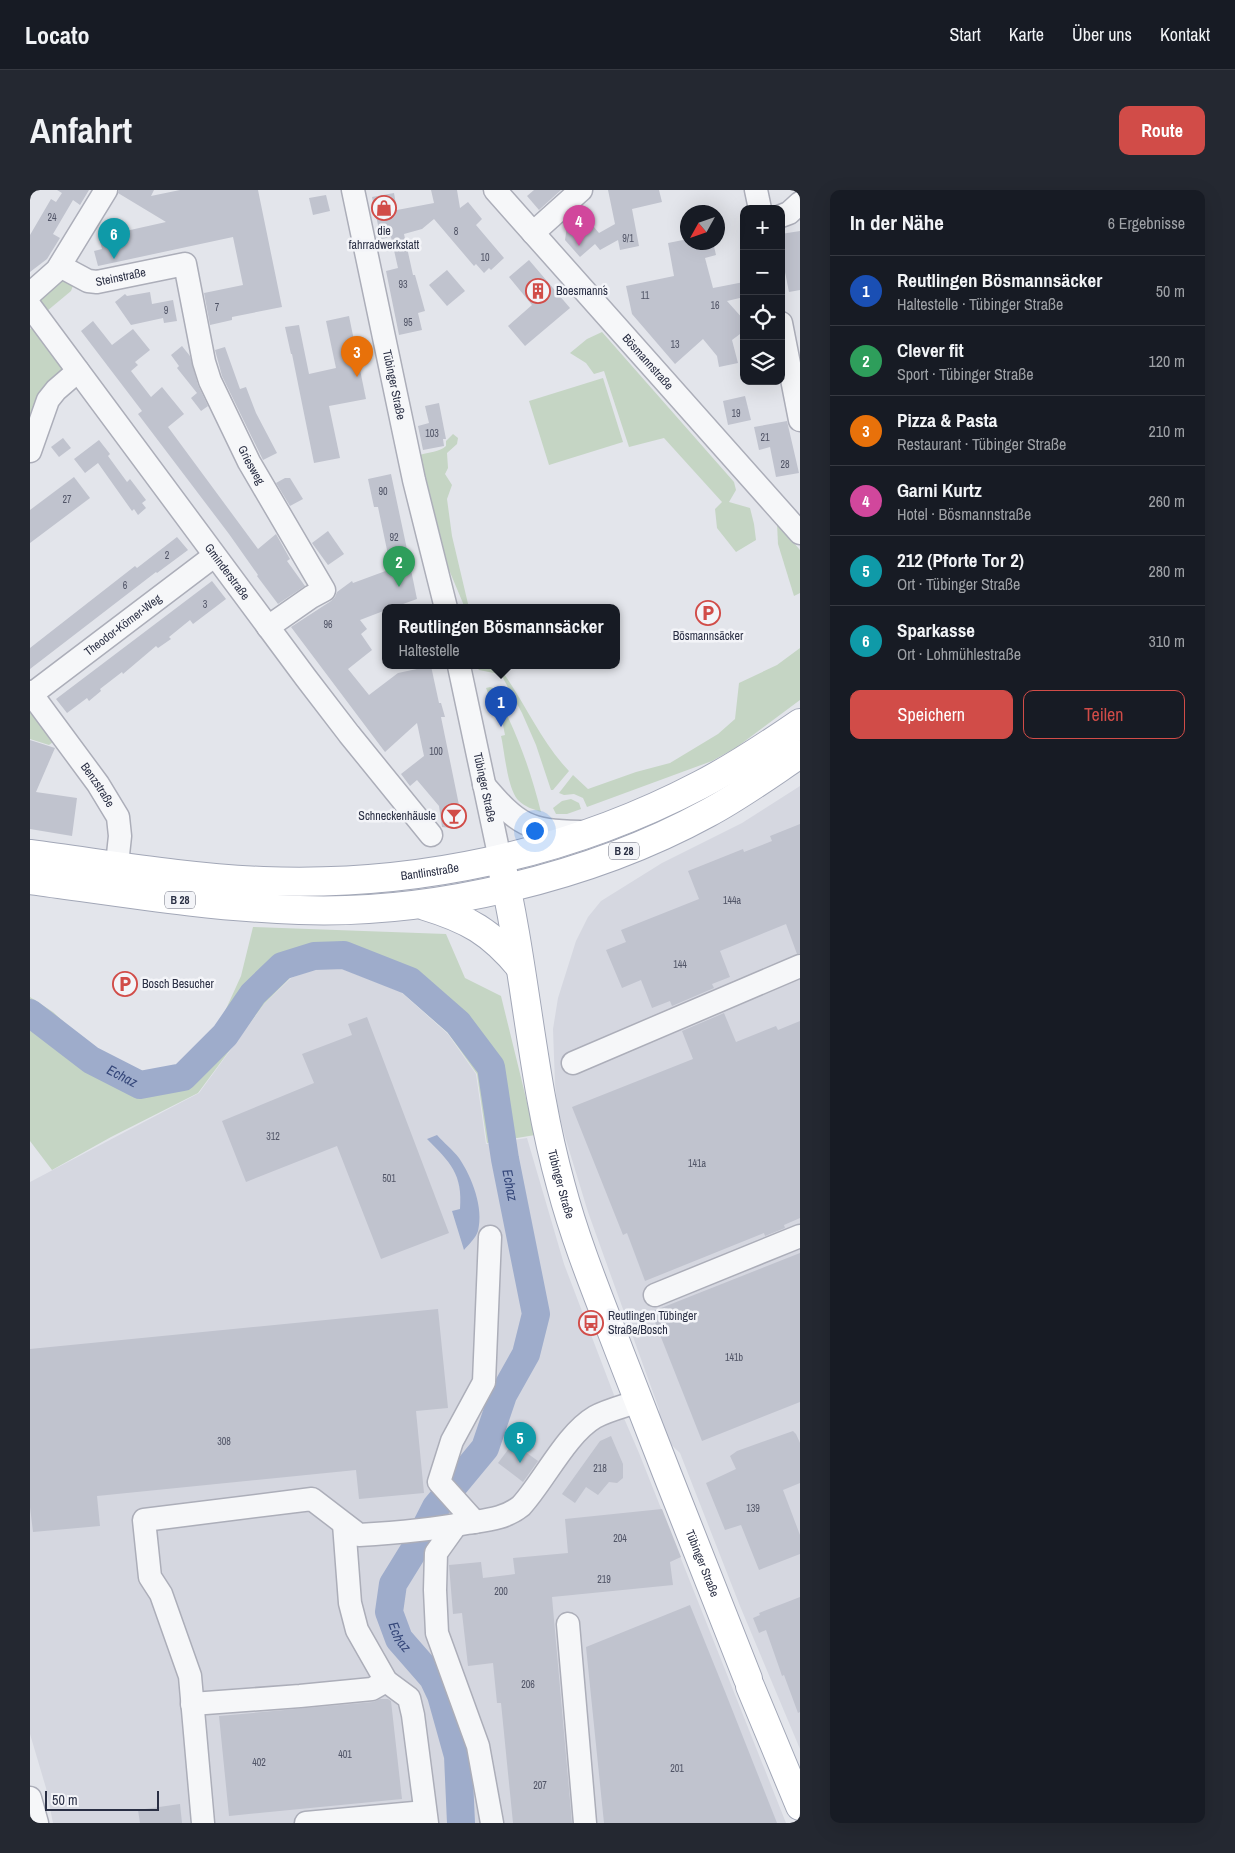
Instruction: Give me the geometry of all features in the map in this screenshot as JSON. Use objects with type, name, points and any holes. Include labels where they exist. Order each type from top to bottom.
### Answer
[{"type":"main road","name":"Bantlinstraße","points":[[30,854],[223,878],[303,882],[365,880],[438,872],[500,859],[592,832],[646,811],[702,784],[760,750],[800,723]]},
{"type":"main road","name":"B 28","points":[[30,880],[219,905],[300,910],[356,909],[419,904],[507,888],[608,857],[680,827],[721,806],[800,754]]},
{"type":"main road","name":"Tübinger Straße","points":[[500,859],[512,911],[540,1098],[560,1184],[581,1249],[639,1401],[749,1682],[800,1806]]},
{"type":"main road","points":[[419,904],[453,914],[474,925],[498,942],[520,967]]},
{"type":"street","points":[[30,294],[53,276],[106,190]]},
{"type":"street","name":"Tübinger Straße","points":[[353,190],[410,460],[445,604]]},
{"type":"street","name":"Bösmannstraße","points":[[495,190],[800,533]]},
{"type":"street","points":[[533,233],[581,190]]},
{"type":"street","points":[[756,190],[759,205]]},
{"type":"street","points":[[785,214],[800,203]]},
{"type":"street","name":"Steinstraße","points":[[60,266],[83,279],[97,282],[185,264]]},
{"type":"street","name":"Griesweg","points":[[185,264],[204,362],[210,380],[249,462],[324,590],[268,627]]},
{"type":"street","name":"Gminderstraße","points":[[30,306],[214,556],[349,734],[431,835]]},
{"type":"street","points":[[785,340],[797,393],[800,420]]},
{"type":"street","points":[[30,451],[48,400],[56,390],[78,371]]},
{"type":"street","name":"Theodor-Körner-Weg","points":[[31,693],[214,556]]},
{"type":"street","name":"Tübinger Straße","points":[[460,669],[500,859]]},
{"type":"street","name":"Benzstraße","points":[[31,693],[98,784],[118,817],[120,836],[114,892]]},
{"type":"street","points":[[484,784],[507,811],[528,826],[545,831],[592,832]]},
{"type":"street","points":[[573,1063],[800,966]]},
{"type":"street","points":[[655,1295],[800,1236]]},
{"type":"street","points":[[490,1237],[484,1382],[452,1440],[439,1482],[456,1502],[456,1525],[436,1553],[435,1590],[436,1633],[478,1746],[492,1823]]},
{"type":"street","points":[[203,1823],[190,1676],[161,1594],[150,1577],[144,1520],[312,1499],[359,1535],[404,1532],[496,1519],[517,1510],[526,1502],[579,1430],[595,1418],[639,1401]]},
{"type":"street","points":[[670,1443],[674,1462],[694,1516],[693,1539]]},
{"type":"street","points":[[306,1823],[426,1818],[414,1715],[409,1698],[386,1681],[357,1630],[350,1603],[344,1524]]},
{"type":"street","points":[[568,1624],[585,1823]]},
{"type":"street","points":[[192,1704],[372,1689],[386,1681]]},
{"type":"street","points":[[30,1798],[37,1823]]},
{"type":"shaded area","points":[[800,786],[800,1749],[740,1606],[680,1453],[661,1435],[659,1409],[588,1212],[558,1110],[553,1029],[558,998],[576,941],[588,917],[601,901],[662,863],[742,823]]},
{"type":"shaded area","points":[[318,968],[340,968],[401,992],[448,1034],[476,1074],[486,1144],[527,1138],[564,1264],[614,1395],[639,1453],[786,1823],[53,1823],[46,1788],[30,1734],[30,1182],[199,1093],[264,1004],[291,978]]},
{"type":"green space","points":[[61,275],[74,283],[71,291],[47,311],[35,296]]},
{"type":"green space","points":[[41,321],[78,371],[30,451],[30,329]]},
{"type":"green space","points":[[602,332],[734,482],[736,490],[729,502],[750,508],[756,540],[736,552],[717,528],[715,509],[722,502],[664,438],[629,447],[604,371],[594,374],[586,363],[570,353],[587,339]]},
{"type":"green space","points":[[603,378],[623,442],[549,465],[529,401]]},
{"type":"green space","points":[[453,434],[458,438],[457,444],[447,453],[448,468],[445,474],[452,485],[447,499],[452,536],[468,604],[463,604],[442,553],[420,455],[443,448],[446,446],[446,441]]},
{"type":"green space","points":[[777,523],[800,550],[800,593],[794,596],[778,544]]},
{"type":"green space","points":[[800,648],[800,700],[737,747],[712,761],[587,807],[583,798],[574,794],[564,795],[559,793],[573,775],[588,789],[636,772],[670,763],[718,734],[735,719],[739,683],[777,665]]},
{"type":"green space","points":[[500,669],[549,747],[569,771],[553,790],[551,790],[536,745],[522,713],[503,678],[499,674],[479,670]]},
{"type":"green space","points":[[486,688],[493,688],[515,733],[527,764],[541,812],[521,803],[512,788],[501,736],[505,735],[502,720],[499,721]]},
{"type":"green space","points":[[30,692],[62,735],[49,745],[30,739]]},
{"type":"green space","points":[[571,799],[579,803],[581,809],[567,814],[556,814],[553,808],[562,801]]},
{"type":"green space","points":[[253,927],[446,934],[465,978],[501,996],[535,1135],[487,1143],[477,1074],[448,1033],[401,991],[341,967],[318,968],[291,977],[264,1004],[198,1093],[111,1137],[52,1170],[30,1141],[30,997],[53,1012],[107,1062],[149,1077],[183,1065],[216,1031],[241,976]]},
{"type":"water","points":[[437,1135],[457,1155],[476,1193],[479,1213],[478,1231],[474,1239],[464,1250],[452,1211],[460,1209],[457,1178],[448,1162],[427,1139]]},
{"type":"building","points":[[57,190],[89,190],[80,205],[73,200],[53,234],[60,238],[47,259],[30,272],[30,235],[51,199],[56,202],[62,193]]},
{"type":"building","points":[[119,190],[154,190],[151,196],[180,190],[258,190],[282,307],[232,317],[232,320],[210,325],[204,293],[243,285],[233,237],[98,266],[94,251],[102,249],[99,237],[166,222],[118,193]]},
{"type":"building","points":[[431,190],[457,190],[460,208],[468,202],[482,219],[476,225],[504,258],[491,270],[489,268],[484,273],[476,264],[474,266],[434,219],[422,229],[404,234],[413,275],[415,275],[425,311],[418,313],[422,330],[399,335],[386,271],[398,268],[391,237],[381,239],[372,197],[394,193],[397,210],[434,203]]},
{"type":"building","points":[[534,190],[561,190],[539,210],[527,196]]},
{"type":"building","points":[[608,190],[659,190],[662,202],[632,209],[639,246],[620,250],[618,240],[600,250],[595,244],[580,257],[565,240],[567,226],[582,213],[599,233],[615,224]]},
{"type":"building","points":[[326,195],[330,211],[313,215],[309,198]]},
{"type":"building","points":[[800,231],[800,290],[789,292],[785,272],[785,233]]},
{"type":"building","points":[[680,241],[680,250],[715,250],[716,255],[705,258],[713,288],[740,283],[740,298],[727,301],[740,316],[740,334],[732,340],[738,363],[719,367],[717,356],[703,339],[675,364],[632,314],[626,286],[674,276],[668,243]]},
{"type":"building","name":"Boesmann´s","points":[[529,260],[570,308],[525,346],[508,326],[532,305],[509,277]]},
{"type":"building","points":[[447,270],[465,291],[447,306],[429,285]]},
{"type":"building","points":[[150,292],[152,304],[173,300],[177,321],[164,323],[163,318],[131,325],[115,302],[125,294],[127,296]]},
{"type":"building","points":[[349,316],[366,399],[329,406],[340,458],[314,463],[285,327],[299,325],[309,374],[336,368],[326,321]]},
{"type":"building","points":[[93,321],[112,345],[133,329],[150,350],[135,362],[138,365],[131,371],[151,397],[162,387],[184,414],[168,427],[258,549],[276,534],[290,559],[287,561],[305,586],[278,604],[229,534],[138,414],[142,411],[81,331]]},
{"type":"building","points":[[182,346],[190,356],[198,385],[208,406],[201,411],[191,398],[197,393],[177,368],[179,366],[171,355]]},
{"type":"building","points":[[225,347],[240,389],[246,387],[256,413],[277,453],[263,460],[222,376],[215,350]]},
{"type":"building","points":[[745,396],[751,420],[728,425],[723,401]]},
{"type":"building","points":[[439,403],[446,439],[443,439],[444,446],[423,450],[418,426],[429,423],[425,406]]},
{"type":"building","points":[[787,421],[799,473],[776,477],[770,447],[759,450],[754,427]]},
{"type":"building","points":[[63,438],[71,448],[59,457],[51,447]]},
{"type":"building","points":[[99,440],[127,482],[130,479],[146,500],[142,503],[146,508],[138,515],[134,509],[132,511],[98,463],[85,473],[74,459]]},
{"type":"building","points":[[391,474],[408,554],[402,555],[411,570],[417,599],[403,604],[382,604],[382,612],[360,620],[367,629],[361,634],[372,650],[348,669],[369,695],[398,673],[417,669],[432,669],[439,703],[441,703],[445,717],[441,717],[459,805],[462,805],[463,812],[460,823],[452,828],[442,827],[439,806],[417,780],[410,786],[401,774],[424,756],[417,723],[385,752],[291,627],[331,601],[337,592],[352,581],[353,583],[391,569],[378,507],[374,507],[368,479]]},
{"type":"building","points":[[74,477],[90,498],[30,543],[30,510]]},
{"type":"building","points":[[285,478],[290,478],[303,499],[290,506],[276,483]]},
{"type":"building","points":[[328,531],[344,554],[328,565],[312,543]]},
{"type":"building","points":[[177,537],[188,550],[156,572],[30,669],[30,648],[135,566],[137,568]]},
{"type":"building","points":[[212,581],[226,599],[193,624],[190,620],[169,637],[171,639],[158,648],[156,646],[123,674],[122,672],[100,689],[101,691],[89,701],[87,698],[67,713],[56,699]]},
{"type":"building","points":[[30,740],[55,748],[36,792],[77,798],[72,836],[30,829]]},
{"type":"building","points":[[800,824],[800,953],[797,954],[786,924],[720,951],[730,977],[712,984],[714,988],[672,1006],[670,1001],[652,1008],[641,980],[622,988],[606,950],[626,942],[621,930],[699,899],[688,871],[743,849],[744,852],[772,841],[770,836]]},
{"type":"building","points":[[724,1013],[736,1042],[776,1026],[778,1030],[800,1021],[800,1218],[784,1225],[785,1228],[765,1236],[764,1233],[645,1281],[627,1233],[623,1235],[572,1107],[693,1059],[682,1031]]},
{"type":"building","points":[[367,1017],[449,1233],[381,1259],[337,1146],[246,1182],[222,1121],[314,1083],[302,1054],[352,1035],[348,1024]]},
{"type":"building","points":[[800,1253],[800,1402],[702,1441],[651,1312]]},
{"type":"building","points":[[438,1309],[448,1408],[416,1411],[424,1493],[359,1499],[356,1470],[97,1496],[100,1526],[33,1532],[30,1507],[30,1349]]},
{"type":"building","points":[[793,1431],[800,1443],[800,1483],[783,1490],[800,1535],[800,1554],[759,1570],[741,1525],[725,1530],[706,1483],[736,1469],[730,1456],[737,1451]]},
{"type":"building","points":[[611,1436],[623,1464],[623,1478],[617,1483],[609,1482],[598,1495],[586,1487],[575,1503],[562,1494],[600,1441]]},
{"type":"building","points":[[513,1443],[538,1461],[523,1482],[498,1463]]},
{"type":"building","points":[[662,1509],[681,1557],[670,1562],[673,1585],[552,1597],[572,1823],[513,1823],[501,1703],[497,1703],[493,1663],[468,1666],[462,1613],[453,1614],[449,1565],[481,1562],[483,1578],[515,1574],[513,1558],[568,1553],[565,1519]]},
{"type":"building","points":[[800,1597],[800,1712],[798,1713],[784,1675],[782,1676],[766,1630],[759,1633],[753,1618],[760,1615],[759,1613]]},
{"type":"building","points":[[690,1605],[777,1823],[604,1823],[586,1647]]},
{"type":"building","points":[[380,1699],[391,1701],[402,1799],[229,1816],[219,1716],[373,1702]]},
{"type":"building","points":[[180,1804],[182,1823],[140,1823],[138,1810]]},
{"type":"waterway","name":"Echaz","points":[[30,1013],[91,1060],[140,1085],[183,1077],[225,1035],[253,994],[282,966],[314,956],[344,955],[410,981],[458,1023],[491,1067],[505,1159],[536,1314],[526,1354],[503,1395],[485,1448],[436,1507],[414,1550],[393,1584],[389,1612],[399,1639],[433,1678],[441,1695],[458,1756],[461,1823]]},
{"type":"place","name":"die fahrradwerkstatt","points":[[384,208]]},
{"type":"place","name":"Garni Kurtz","points":[[579,246]]},
{"type":"place","name":"Sparkasse","points":[[114,259]]},
{"type":"place","name":"Boesmann´s","points":[[538,291]]},
{"type":"place","name":"Pizza & Pasta","points":[[357,377]]},
{"type":"place","name":"Clever fit","points":[[399,587]]},
{"type":"place","name":"Bösmannsäcker","points":[[708,613]]},
{"type":"place","name":"Reutlingen Bösmannsäcker","points":[[501,727]]},
{"type":"place","name":"Schneckenhäusle","points":[[454,816]]},
{"type":"place","name":"Bosch Besucher","points":[[125,984]]},
{"type":"place","name":"Reutlingen Tübinger Straße/Bosch","points":[[591,1323]]},
{"type":"place","name":"212 (Pforte Tor 2)","points":[[520,1463]]}]
